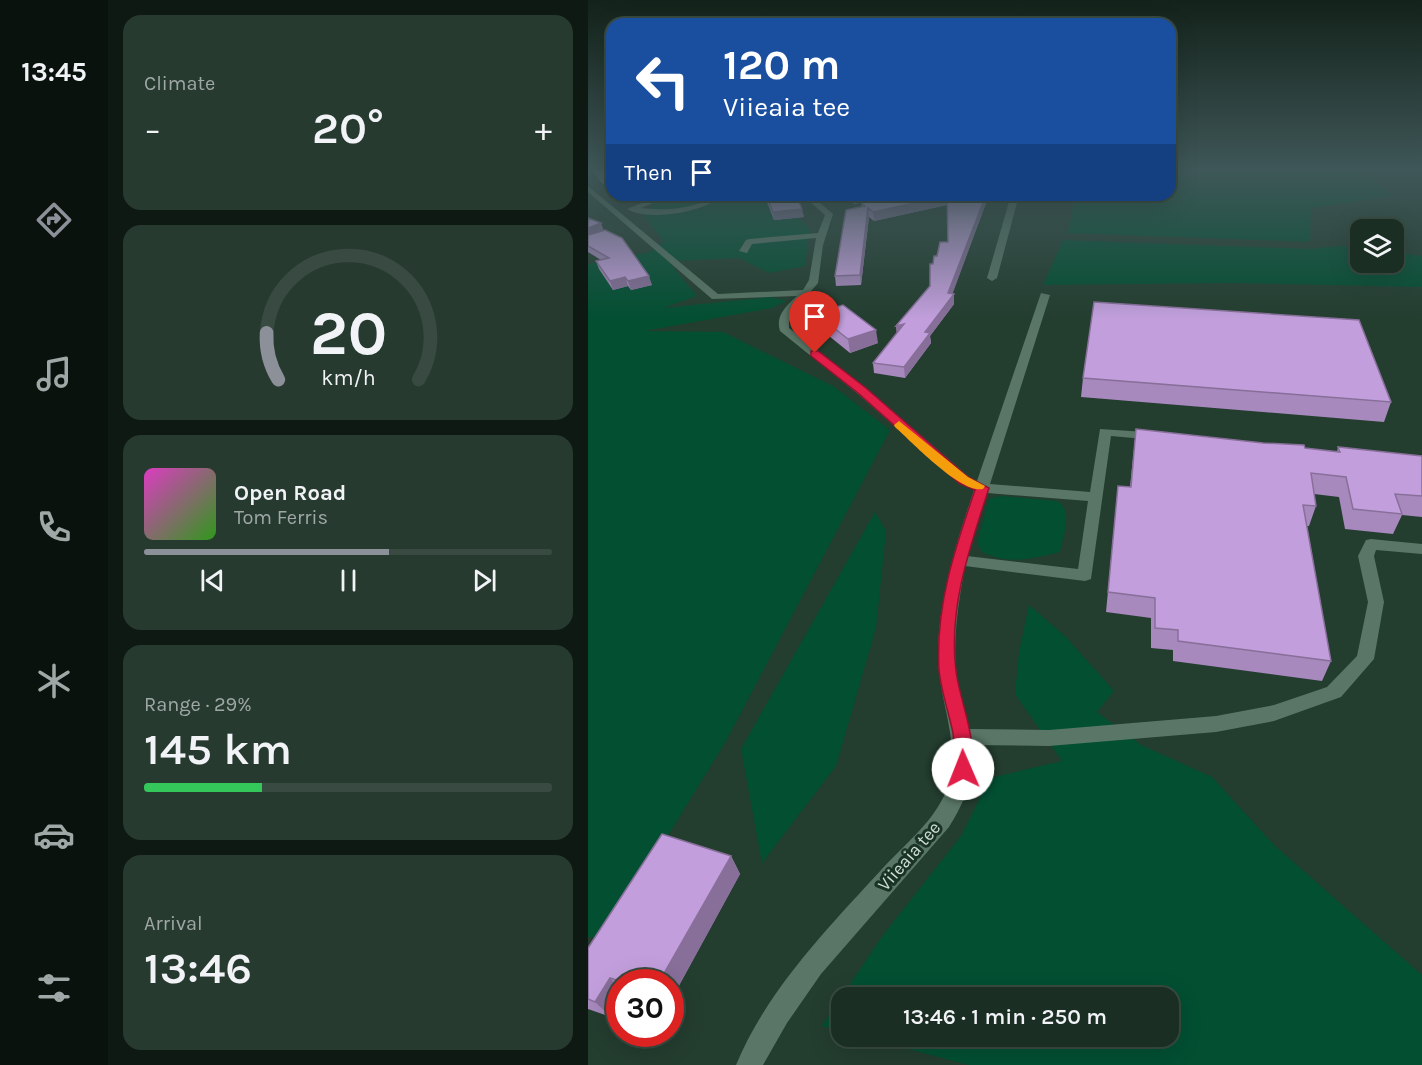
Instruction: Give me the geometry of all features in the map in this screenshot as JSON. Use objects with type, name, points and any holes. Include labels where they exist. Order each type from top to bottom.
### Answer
[{"type":"street","points":[[624,220],[716,297],[806,293]]},
{"type":"street","points":[[828,220],[821,235],[813,283],[786,312],[782,321],[784,329],[862,391],[964,480],[982,488],[1095,497]]},
{"type":"street","points":[[992,278],[1008,220]]},
{"type":"street","points":[[744,251],[748,242],[821,235]]},
{"type":"street","name":"Viieaia tee","points":[[748,1065],[756,1048],[794,989],[891,875],[937,827],[954,798],[963,769],[962,737],[948,672],[947,626],[958,560],[1045,295]]},
{"type":"street","points":[[958,560],[1084,575],[1105,432],[1175,438]]},
{"type":"street","points":[[962,737],[1049,738],[1216,724],[1274,713],[1334,692],[1365,659],[1376,602],[1366,556],[1371,544],[1422,549]]},
{"type":"green space","points":[[647,220],[801,220],[810,229],[805,266],[769,273],[739,258],[668,261],[697,296],[663,308],[771,297],[786,301],[772,308],[644,331],[723,332],[833,386],[890,430],[726,741],[605,938],[588,937],[588,264],[650,252],[664,242]]},
{"type":"green space","points":[[1070,220],[1311,220],[1310,242],[1068,233]]},
{"type":"green space","points":[[1063,240],[1309,249],[1350,247],[1350,273],[1404,273],[1404,253],[1422,256],[1422,287],[1232,283],[1043,285]]},
{"type":"green space","points":[[1002,496],[1057,501],[1062,505],[1066,524],[1060,552],[1030,559],[1011,560],[982,552],[977,543],[988,502],[991,498]]},
{"type":"green space","points":[[875,512],[886,531],[876,628],[836,766],[762,863],[741,749]]},
{"type":"green space","points":[[1029,605],[1066,637],[1114,691],[1097,712],[1141,745],[1212,777],[1274,845],[1422,975],[1422,1065],[969,1065],[900,1047],[1179,1047],[1179,987],[848,987],[883,935],[961,836],[990,778],[1062,761],[1015,694],[1019,652]]},
{"type":"green space","points":[[831,1013],[831,1028],[822,1026]]},
{"type":"building","points":[[588,220],[601,223],[588,228]]},
{"type":"building","points":[[844,220],[867,220],[860,275],[835,276]]},
{"type":"building","points":[[948,220],[976,220],[948,293],[954,294],[925,332],[930,333],[904,367],[873,363],[904,324],[896,326],[930,286],[930,264],[933,264],[934,256],[937,256],[940,242],[948,242]]},
{"type":"building","points":[[605,230],[622,238],[649,276],[628,281],[625,277],[610,281],[596,261],[609,258],[588,246],[588,235]]},
{"type":"building","points":[[1094,302],[1359,320],[1391,402],[1083,378]]},
{"type":"building","points":[[843,305],[876,330],[848,339],[815,313]]},
{"type":"building","points":[[1136,429],[1263,443],[1304,445],[1305,448],[1340,452],[1338,447],[1422,456],[1422,496],[1395,494],[1402,514],[1353,509],[1346,477],[1311,473],[1316,506],[1303,505],[1331,661],[1178,641],[1178,630],[1155,628],[1155,598],[1108,592],[1118,486],[1131,487]]},
{"type":"building","points":[[662,834],[731,856],[666,969],[606,969],[606,984],[595,1002],[588,999],[588,948]]},
{"type":"slow traffic","points":[[899,425],[964,480],[978,486]]},
{"type":"route","points":[[815,353],[964,480],[982,488],[958,560],[947,626],[948,672],[962,737],[963,769]]}]
